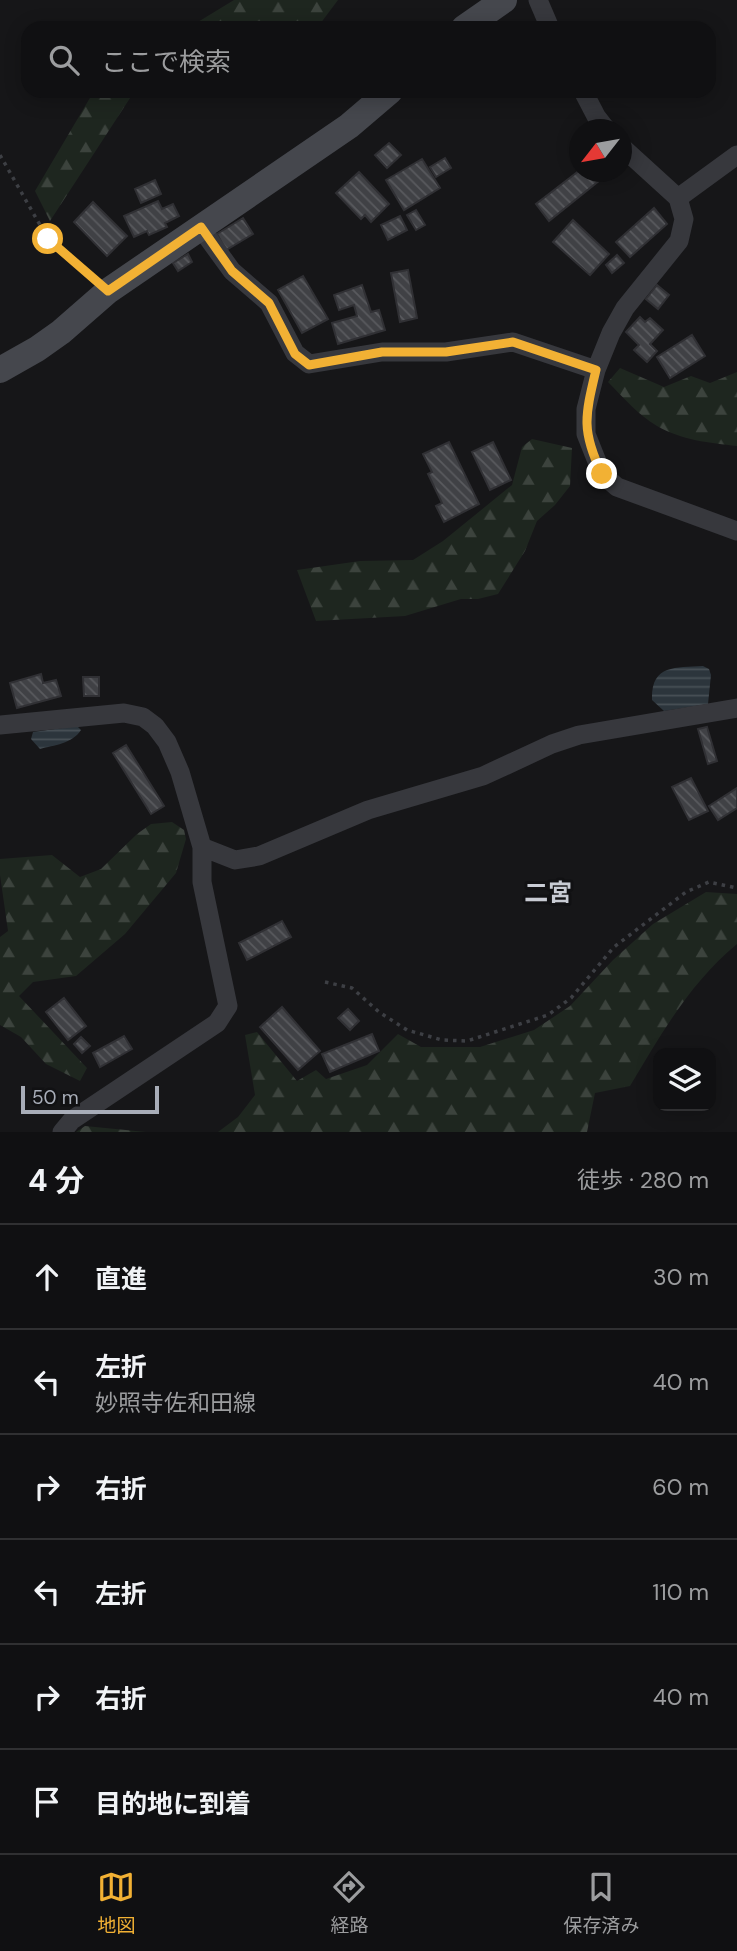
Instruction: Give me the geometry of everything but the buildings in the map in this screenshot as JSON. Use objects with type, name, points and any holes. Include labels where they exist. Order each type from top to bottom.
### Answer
[{"type":"main road","points":[[474,21],[504,0]]},
{"type":"main road","points":[[0,370],[61,332],[108,291],[349,125],[382,98]]},
{"type":"street","points":[[538,0],[547,21]]},
{"type":"street","points":[[587,98],[598,119]]},
{"type":"street","points":[[678,198],[737,155]]},
{"type":"street","points":[[632,157],[678,198],[684,219],[679,241],[625,308],[611,333],[596,370],[586,409],[586,434],[602,474],[617,488],[737,531]]},
{"type":"street","points":[[201,227],[232,271],[269,303],[295,354],[309,365],[382,352],[446,352],[513,342],[596,370]]},
{"type":"street","points":[[202,847],[235,860],[259,856],[368,810],[483,776],[552,744],[579,735],[737,708]]},
{"type":"street","points":[[0,724],[124,713],[143,717],[155,726],[167,742],[180,772],[202,847],[202,883],[228,1006],[216,1023],[72,1120],[62,1132]]},
{"type":"path","points":[[0,155],[48,239],[108,291]]},
{"type":"path","points":[[325,982],[352,988],[379,1012],[407,1030],[442,1040],[467,1041],[548,1015],[571,998],[614,947],[686,892],[709,882],[737,888]]},
{"type":"green space","points":[[234,0],[338,0],[322,21],[200,21]]},
{"type":"green space","points":[[90,98],[130,98],[50,221],[35,191]]},
{"type":"green space","points":[[620,368],[664,387],[691,376],[710,383],[737,372],[737,446],[686,438],[650,422],[608,382]]},
{"type":"green space","points":[[532,439],[572,448],[570,486],[555,505],[537,521],[525,551],[498,594],[478,599],[461,599],[405,616],[316,621],[297,570],[360,561],[413,560],[443,541],[512,485],[522,447]]},
{"type":"green space","points":[[172,822],[184,830],[186,839],[176,873],[125,934],[76,976],[33,982],[19,996],[87,1068],[80,1081],[46,1064],[21,1037],[0,1025],[0,937],[8,931],[0,859],[52,855],[80,877],[101,869],[151,824]]},
{"type":"green space","points":[[706,892],[737,894],[737,944],[691,992],[630,1086],[595,1093],[587,1132],[218,1132],[238,1117],[255,1095],[245,1035],[257,1032],[297,1081],[316,1070],[326,1079],[367,1065],[398,1034],[421,1047],[480,1047],[534,1030],[570,1006],[613,960],[653,924]]},
{"type":"green space","points":[[85,1126],[146,1132],[76,1132]]},
{"type":"shaded area","points":[[703,666],[709,669],[711,675],[708,704],[664,711],[652,700],[653,688],[660,674],[674,668]]},
{"type":"shaded area","points":[[77,726],[81,730],[77,735],[57,745],[40,749],[31,739],[33,732]]},
{"type":"district","name":"二宮","points":[[548,893]]},
{"type":"route","points":[[48,239],[108,291],[201,227],[232,271],[269,303],[295,354],[309,365],[382,352],[446,352],[513,342],[596,370],[586,409],[586,434],[602,474]]}]
